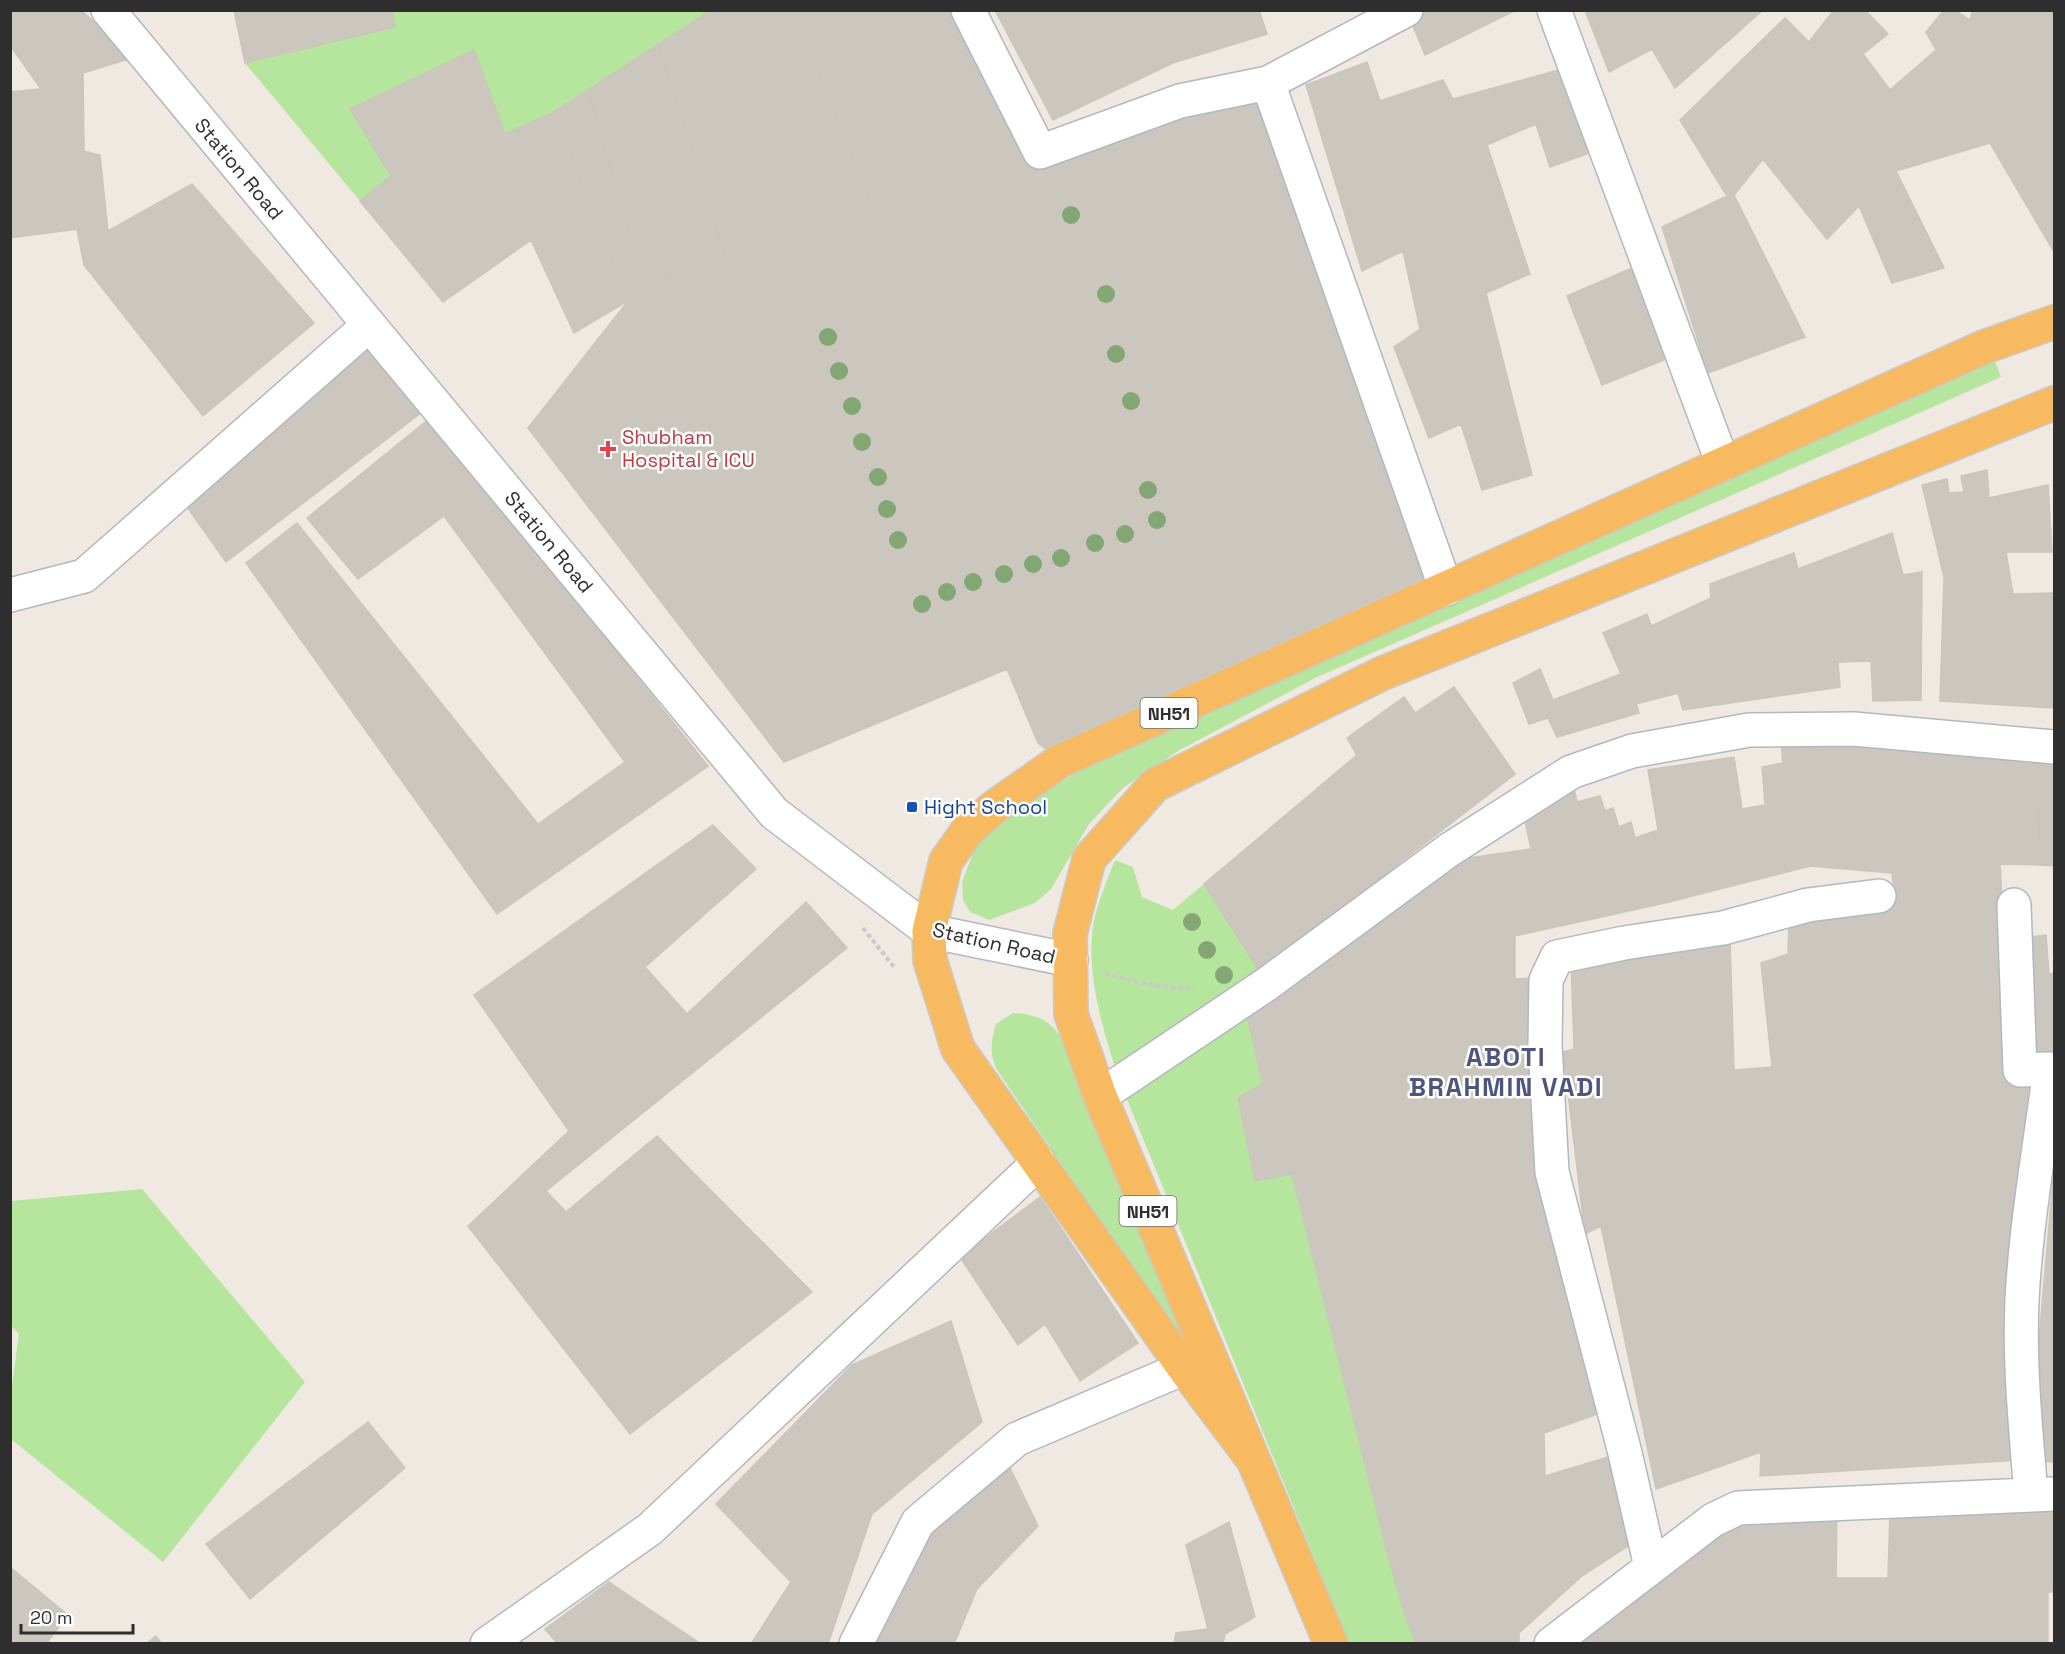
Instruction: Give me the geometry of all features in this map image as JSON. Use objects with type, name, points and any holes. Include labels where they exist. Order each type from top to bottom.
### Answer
[{"type":"highway","name":"NH51","points":[[1251,1457],[1184,1368],[958,1049],[930,960],[929,931],[946,861],[968,830],[1025,783],[1060,761],[1984,347],[2055,322]]},
{"type":"highway","name":"NH51","points":[[1331,1644],[1100,1096],[1071,1014],[1070,933],[1089,858],[1155,785],[1383,673],[2055,403]]},
{"type":"street","name":"Station Road","points":[[108,10],[774,813],[929,931],[1071,960]]},
{"type":"street","points":[[968,10],[1040,152],[1180,100],[1268,83],[1406,10]]},
{"type":"street","points":[[1554,10],[1724,464]]},
{"type":"street","points":[[1268,83],[1446,589]]},
{"type":"street","points":[[10,595],[84,576],[369,325]]},
{"type":"street","points":[[1100,1096],[1267,984],[1449,850],[1571,772],[1632,751],[1749,730],[1854,729],[2055,747]]},
{"type":"street","points":[[1651,1567],[1625,1453],[1552,1172],[1545,1044],[1546,980],[1557,957],[1624,943],[1723,928],[1808,905],[1879,896]]},
{"type":"street","points":[[1551,1644],[1713,1520],[1738,1508],[2043,1495],[2023,1377],[2022,1301],[2026,1250],[2050,1069],[2020,1070],[2014,905]]},
{"type":"street","points":[[487,1644],[650,1529],[1039,1162]]},
{"type":"street","points":[[856,1644],[918,1522],[1008,1446],[1017,1439],[1184,1368]]},
{"type":"path","points":[[1103,972],[1144,984],[1202,989]]},
{"type":"green space","points":[[392,11],[711,11],[554,112],[505,134],[474,50],[350,109],[391,176],[360,201],[245,63],[395,27]]},
{"type":"green space","points":[[1994,359],[2001,377],[1315,678],[1178,751],[1123,788],[1089,824],[1051,889],[1035,903],[989,920],[970,912],[963,900],[962,882],[978,840],[1021,805],[1124,745]]},
{"type":"green space","points":[[1115,860],[1133,867],[1142,897],[1173,910],[1204,884],[1267,984],[1244,1000],[1263,1084],[1239,1098],[1255,1181],[1292,1174],[1386,1548],[1405,1615],[1416,1643],[1349,1643],[1120,1082],[1097,1001],[1092,957],[1095,916]]},
{"type":"green space","points":[[1013,1013],[1041,1019],[1052,1026],[1062,1038],[1202,1369],[997,1070],[992,1047],[996,1024]]},
{"type":"green space","points":[[142,1189],[305,1382],[163,1562],[11,1439],[11,1393],[19,1334],[11,1325],[11,1201]]},
{"type":"building","points":[[10,10],[81,10],[132,58],[83,73],[84,151],[100,155],[108,231],[192,184],[314,323],[203,416],[84,265],[77,229],[10,238],[10,92],[41,89],[10,45]]},
{"type":"building","points":[[234,10],[392,10],[395,27],[245,63]]},
{"type":"building","points":[[711,10],[968,10],[1040,152],[1268,83],[1446,589],[1060,761],[1038,743],[1007,669],[784,762],[528,428],[628,301],[554,112]]},
{"type":"building","points":[[794,10],[953,10],[1026,155],[878,220]]},
{"type":"building","points":[[995,10],[1259,10],[1267,34],[1173,63],[1053,120]]},
{"type":"building","points":[[1419,10],[1516,10],[1425,55],[1409,16]]},
{"type":"building","points":[[1585,10],[1763,10],[1675,88],[1652,49],[1609,72]]},
{"type":"building","points":[[1834,10],[1865,10],[1888,34],[1863,54],[1890,90],[1936,50],[1926,32],[1944,10],[1955,10],[1970,20],[1973,10],[2054,10],[2054,252],[1990,143],[1896,171],[1944,268],[1892,283],[1859,206],[1827,239],[1763,159],[1734,195],[1805,337],[1708,373],[1662,227],[1727,196],[1680,120],[1785,18],[1809,42]]},
{"type":"building","points":[[658,45],[727,260],[645,286],[588,90]]},
{"type":"building","points":[[474,50],[505,134],[554,112],[628,301],[574,333],[531,240],[443,302],[360,201],[391,176],[350,109]]},
{"type":"building","points":[[1367,62],[1380,101],[1443,80],[1453,99],[1566,68],[1595,151],[1550,167],[1536,124],[1487,145],[1530,274],[1486,293],[1532,475],[1482,490],[1461,424],[1429,438],[1394,347],[1420,329],[1403,251],[1362,271],[1306,85]]},
{"type":"building","points":[[1632,268],[1666,359],[1602,385],[1567,296]]},
{"type":"building","points":[[365,345],[421,413],[226,562],[182,500]]},
{"type":"building","points":[[430,418],[708,766],[497,914],[246,563],[297,523],[538,824],[625,762],[444,516],[358,579],[307,518]]},
{"type":"building","points":[[1987,470],[1989,498],[2048,485],[2052,552],[2006,552],[2013,594],[2054,593],[2054,708],[1940,701],[1944,577],[1922,485],[1947,479],[1949,493],[1964,492],[1961,476]]},
{"type":"building","points":[[1892,533],[1903,575],[1922,572],[1921,700],[1873,701],[1871,661],[1838,662],[1840,687],[1683,710],[1678,693],[1636,704],[1639,713],[1557,737],[1548,718],[1529,724],[1513,683],[1540,669],[1553,700],[1621,674],[1603,633],[1647,614],[1651,626],[1711,598],[1710,584],[1794,553],[1798,569]]},
{"type":"building","points":[[1454,687],[1515,774],[1259,971],[1204,884],[1357,755],[1347,738],[1404,697],[1415,713]]},
{"type":"building","points":[[1781,742],[2037,753],[2040,865],[2000,864],[2012,1077],[2040,1080],[2020,1460],[1760,1476],[1761,1452],[1656,1489],[1601,1226],[1585,1234],[1563,1052],[1574,1049],[1571,961],[1730,939],[1734,1070],[1772,1067],[1761,963],[1788,954],[1789,917],[1895,904],[1892,873],[1810,866],[1665,903],[1515,936],[1515,979],[1535,978],[1600,1413],[1544,1433],[1545,1476],[1612,1456],[1628,1546],[1582,1576],[1519,1633],[1519,1644],[1416,1644],[1405,1615],[1386,1548],[1292,1174],[1255,1181],[1238,1098],[1263,1084],[1246,1011],[1455,860],[1531,849],[1524,816],[1573,784],[1577,802],[1600,796],[1605,811],[1613,808],[1619,827],[1631,822],[1635,838],[1658,830],[1648,770],[1734,757],[1742,809],[1765,805],[1762,767],[1783,763]]},
{"type":"building","points":[[2037,753],[2054,754],[2054,866],[2040,865]]},
{"type":"building","points":[[713,825],[756,869],[645,967],[687,1014],[806,902],[847,948],[546,1191],[566,1212],[657,1136],[812,1292],[630,1434],[468,1226],[569,1131],[474,995]]},
{"type":"building","points":[[2046,935],[2049,974],[2054,973],[2054,1057],[2030,1057],[2023,938]]},
{"type":"building","points":[[2054,1168],[2054,1462],[2043,1461],[2037,1363]]},
{"type":"building","points":[[1040,1197],[1138,1343],[1080,1381],[1045,1324],[1018,1345],[960,1257]]},
{"type":"building","points":[[951,1321],[982,1422],[872,1514],[828,1644],[751,1644],[791,1582],[716,1504],[852,1365]]},
{"type":"building","points":[[368,1422],[405,1468],[250,1599],[206,1544]]},
{"type":"building","points":[[1010,1468],[1038,1526],[977,1589],[954,1644],[877,1644],[880,1633],[932,1530]]},
{"type":"building","points":[[2054,1503],[2054,1592],[2048,1592],[2048,1644],[1563,1644],[1724,1526],[1837,1514],[1836,1578],[1888,1578],[1890,1510]]},
{"type":"building","points":[[1229,1522],[1255,1617],[1225,1634],[1223,1644],[1174,1644],[1176,1633],[1208,1629],[1186,1545]]},
{"type":"building","points":[[10,1567],[68,1615],[46,1644],[10,1644]]},
{"type":"building","points":[[609,1582],[701,1644],[558,1644],[545,1629]]},
{"type":"building","points":[[156,1636],[162,1644],[146,1644]]},
{"type":"place","name":"Shubham Hospital & ICU","points":[[608,449]]},
{"type":"place","name":"Hight School","points":[[912,807]]},
{"type":"district","name":"ABOTI BRAHMIN VADI","points":[[1506,1072]]}]
